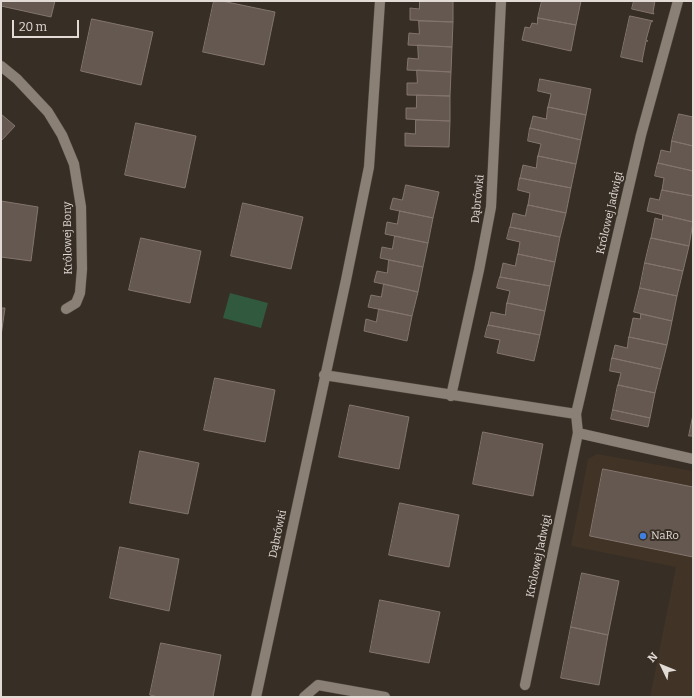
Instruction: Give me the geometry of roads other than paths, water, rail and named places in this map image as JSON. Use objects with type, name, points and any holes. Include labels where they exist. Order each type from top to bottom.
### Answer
[{"type":"street","name":"Dąbrówki","points":[[256,697],[324,375],[346,280],[368,167],[380,1]]},
{"type":"street","name":"Dąbrówki","points":[[451,396],[479,270],[491,207],[500,1]]},
{"type":"street","name":"Królowej Jadwigi","points":[[525,685],[578,433],[576,414],[641,136],[678,1]]},
{"type":"street","name":"Królowej Bony","points":[[1,66],[17,79],[48,112],[62,135],[74,164],[81,207],[82,269],[80,293],[76,303],[66,309]]},
{"type":"street","points":[[324,375],[451,396],[576,414]]},
{"type":"street","points":[[578,433],[693,459]]},
{"type":"street","points":[[304,697],[318,684],[385,697]]},
{"type":"place","name":"NaRo","points":[[643,536]]}]
